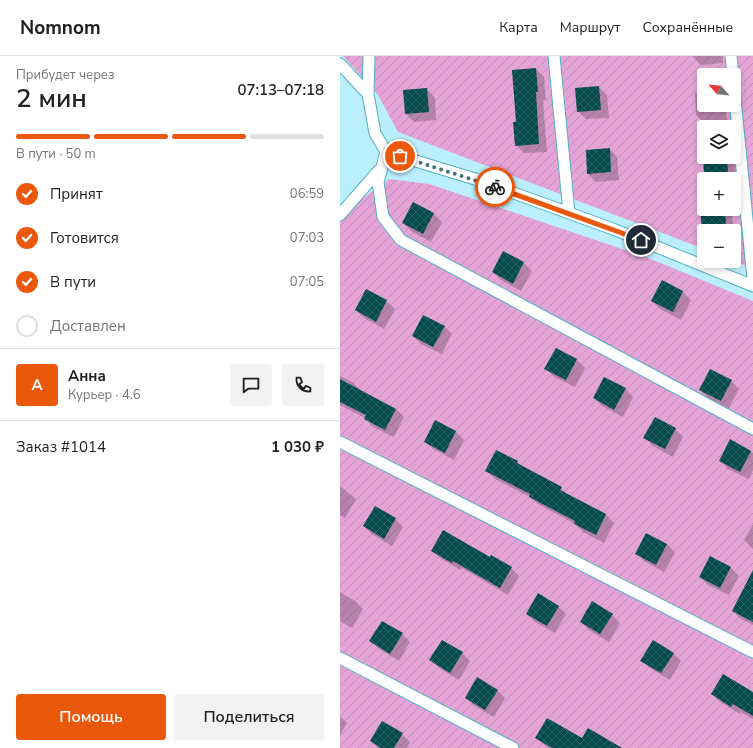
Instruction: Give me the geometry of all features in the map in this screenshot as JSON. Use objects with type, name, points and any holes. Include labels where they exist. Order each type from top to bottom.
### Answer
[{"type":"lane","points":[[369,56],[368,94],[375,133],[386,152],[475,179],[568,213],[753,286]]},
{"type":"lane","points":[[554,56],[568,213]]},
{"type":"lane","points":[[731,56],[732,68]]},
{"type":"lane","points":[[340,64],[368,94]]},
{"type":"lane","points":[[736,112],[753,279]]},
{"type":"lane","points":[[386,152],[378,182],[383,217],[401,240],[753,429]]},
{"type":"lane","points":[[340,215],[382,165]]},
{"type":"lane","points":[[340,442],[753,652]]},
{"type":"lane","points":[[340,658],[513,748]]},
{"type":"shaded area","points":[[343,56],[753,56],[753,268],[741,264],[741,224],[697,224],[697,246],[398,132],[378,95]]},
{"type":"shaded area","points":[[389,179],[429,184],[646,257],[753,301],[753,748],[340,748],[340,222],[356,203]]},
{"type":"building","points":[[536,68],[539,144],[515,146],[513,122],[516,122],[512,70]]},
{"type":"building","points":[[599,86],[601,110],[577,112],[575,88]]},
{"type":"building","points":[[427,88],[429,112],[405,114],[403,90]]},
{"type":"building","points":[[610,148],[611,172],[587,174],[586,150]]},
{"type":"building","points":[[703,164],[727,164],[728,172],[704,172]]},
{"type":"building","points":[[413,202],[434,213],[423,234],[402,223]]},
{"type":"building","points":[[701,216],[725,216],[726,224],[702,224]]},
{"type":"building","points":[[503,251],[524,262],[513,284],[492,272]]},
{"type":"building","points":[[662,280],[683,291],[673,312],[651,301]]},
{"type":"building","points":[[366,289],[387,300],[376,322],[355,310]]},
{"type":"building","points":[[423,315],[445,326],[433,347],[412,336]]},
{"type":"building","points":[[556,348],[577,359],[566,380],[544,369]]},
{"type":"building","points":[[710,369],[732,380],[721,401],[699,390]]},
{"type":"building","points":[[604,377],[626,388],[614,410],[593,398]]},
{"type":"building","points":[[340,379],[396,409],[385,430],[364,419],[366,415],[340,402]]},
{"type":"building","points":[[655,417],[676,428],[665,449],[643,438]]},
{"type":"building","points":[[435,420],[456,431],[445,453],[424,442]]},
{"type":"building","points":[[730,439],[751,451],[740,472],[719,461]]},
{"type":"building","points":[[496,450],[562,487],[560,490],[606,514],[596,535],[574,524],[575,521],[529,497],[530,494],[485,471]]},
{"type":"building","points":[[375,506],[396,518],[384,539],[363,526]]},
{"type":"building","points":[[443,530],[490,557],[491,555],[512,567],[500,588],[453,561],[452,563],[431,551]]},
{"type":"building","points":[[646,533],[667,544],[656,565],[635,554]]},
{"type":"building","points":[[710,556],[731,567],[720,588],[699,577]]},
{"type":"building","points":[[753,570],[753,622],[732,611]]},
{"type":"building","points":[[538,593],[559,606],[547,626],[526,614]]},
{"type":"building","points":[[592,601],[613,614],[600,634],[580,622]]},
{"type":"building","points":[[382,621],[403,633],[390,654],[369,641]]},
{"type":"building","points":[[442,640],[463,652],[450,673],[429,660]]},
{"type":"building","points":[[653,640],[674,653],[661,673],[640,661]]},
{"type":"building","points":[[723,674],[753,692],[753,716],[733,704],[731,707],[711,694]]},
{"type":"building","points":[[477,677],[498,690],[485,710],[465,698]]},
{"type":"building","points":[[547,718],[582,738],[588,728],[622,748],[552,748],[535,738]]},
{"type":"building","points":[[382,721],[403,733],[394,748],[381,748],[370,741]]},
{"type":"way so far","points":[[400,156],[475,179],[495,187]]},
{"type":"route","points":[[495,187],[641,240]]}]
